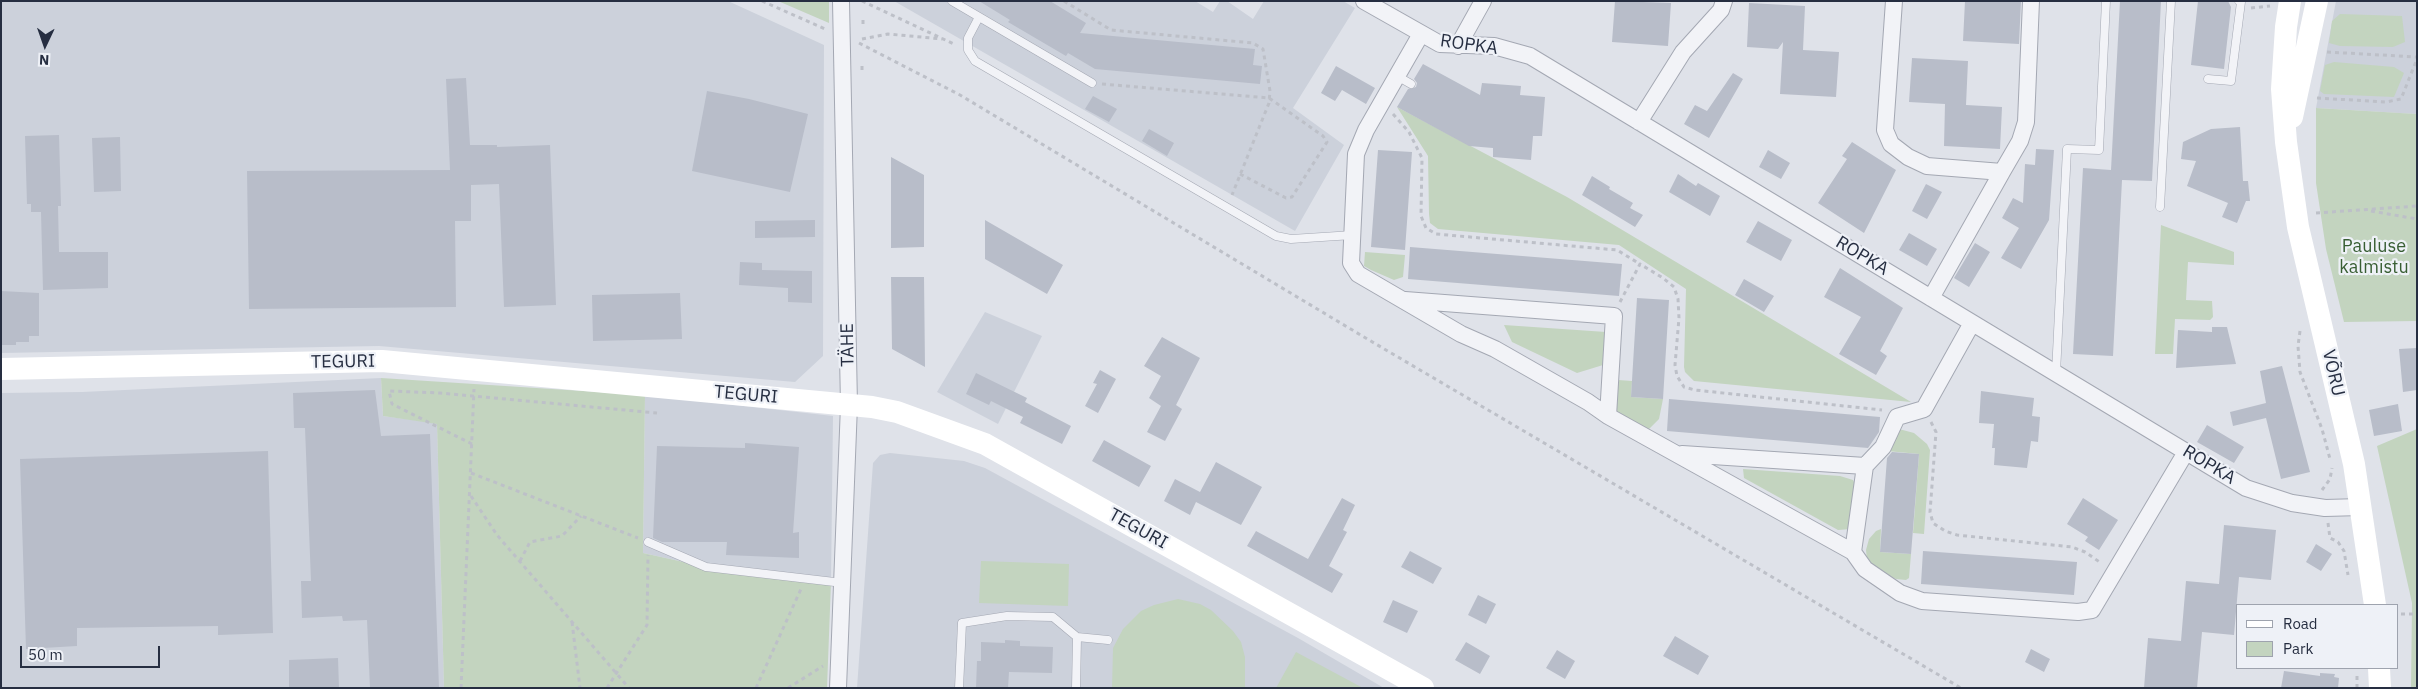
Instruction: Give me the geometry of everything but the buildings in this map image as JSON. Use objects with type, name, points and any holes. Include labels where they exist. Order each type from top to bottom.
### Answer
[{"type":"street","name":"TÄHE","points":[[838,688],[849,405],[841,1]]},
{"type":"street","name":"ROPKA","points":[[1364,1],[1440,44],[1494,46],[1530,56],[2246,488],[2292,503],[2325,508],[2361,507]]},
{"type":"street","points":[[1458,46],[1483,1]]},
{"type":"street","points":[[1639,122],[1683,52],[1721,10],[1724,1]]},
{"type":"street","points":[[1894,1],[1886,130],[1891,144],[1908,157],[1927,166],[2002,172]]},
{"type":"street","points":[[1931,298],[2020,141],[2026,122],[2030,1]]},
{"type":"street","name":"VÕRU","points":[[2286,142],[2317,1]]},
{"type":"street","name":"VÕRU","points":[[2282,3],[2286,27],[2282,89],[2286,142],[2298,227],[2354,464],[2375,604]]},
{"type":"street","points":[[1421,34],[1404,80],[1382,102],[1356,154],[1351,263],[1358,274],[1461,334],[1495,349],[1588,402],[1608,416],[1853,552],[1866,569],[1900,592],[1922,601],[2078,612],[2092,610],[2186,452]]},
{"type":"street","points":[[1402,300],[1614,316],[1608,416]]},
{"type":"street","points":[[1853,552],[1865,466],[1883,446],[1898,417],[1917,411],[1972,323]]},
{"type":"street","name":"TEGURI","points":[[1,369],[382,361],[849,405],[897,412],[985,444],[1423,688]]},
{"type":"street","points":[[1676,454],[1865,466]]},
{"type":"street","points":[[2378,669],[2380,688]]},
{"type":"lane","points":[[952,1],[1092,83]]},
{"type":"lane","points":[[2056,373],[2067,149],[2099,150],[2106,1]]},
{"type":"lane","points":[[2160,207],[2171,1]]},
{"type":"lane","points":[[2208,79],[2231,81],[2239,5]]},
{"type":"lane","points":[[978,17],[968,38],[968,50],[975,61],[1276,236],[1291,239],[1352,235]]},
{"type":"lane","points":[[648,542],[706,567],[842,583]]},
{"type":"lane","points":[[960,688],[962,623],[1007,616],[1053,617],[1078,638],[1108,640]]},
{"type":"lane","points":[[1076,688],[1078,638]]},
{"type":"path","points":[[762,1],[842,36]]},
{"type":"path","points":[[862,1],[968,50]]},
{"type":"path","points":[[1064,1],[1111,30],[1260,45],[1265,55],[1270,98],[1227,207]]},
{"type":"path","points":[[2239,5],[2282,3]]},
{"type":"path","points":[[863,16],[863,24]]},
{"type":"path","points":[[862,39],[888,34],[945,40]]},
{"type":"path","points":[[862,45],[960,95],[1369,340],[1961,688]]},
{"type":"path","points":[[2314,98],[2386,102],[2401,99],[2417,58],[2321,52]]},
{"type":"path","points":[[862,63],[862,70]]},
{"type":"path","points":[[1092,83],[1270,98],[1323,136],[1327,142],[1292,196],[1286,198],[1240,174]]},
{"type":"path","points":[[1382,102],[1409,132],[1422,158],[1420,216],[1426,228],[1436,234],[1617,250],[1663,278],[1674,287],[1678,299],[1674,365],[1677,376],[1684,387],[1695,390],[1917,411],[1936,432],[1930,512],[1933,523],[1944,531],[1957,535],[2072,547],[2085,552],[2115,572]]},
{"type":"path","points":[[2316,213],[2417,206]]},
{"type":"path","points":[[2365,210],[2417,219]]},
{"type":"path","points":[[1614,316],[1626,287],[1640,264]]},
{"type":"path","points":[[461,688],[475,370]]},
{"type":"path","points":[[472,444],[392,404],[389,390],[657,413]]},
{"type":"path","points":[[471,472],[648,542],[647,625],[607,688]]},
{"type":"path","points":[[470,495],[497,535],[629,688]]},
{"type":"path","points":[[520,561],[530,542],[562,536],[581,516]]},
{"type":"path","points":[[756,688],[805,579]]},
{"type":"path","points":[[2401,614],[2417,614]]},
{"type":"path","points":[[572,622],[580,688]]},
{"type":"path","points":[[788,688],[825,664]]},
{"type":"shaded area","points":[[1,1],[728,1],[824,45],[823,356],[795,382],[379,346],[1,353]]},
{"type":"shaded area","points":[[894,1],[1195,1],[1213,12],[1220,1],[1227,1],[1253,19],[1264,1],[1343,1],[1355,8],[1293,108],[1344,145],[1295,231]]},
{"type":"shaded area","points":[[2336,1],[2417,1],[2417,114],[2316,108]]},
{"type":"shaded area","points":[[985,312],[1042,336],[998,424],[937,392]]},
{"type":"shaded area","points":[[381,378],[383,416],[437,423],[444,688],[1,688],[1,393],[82,392]]},
{"type":"shaded area","points":[[645,395],[833,416],[831,582],[706,567],[643,553]]},
{"type":"shaded area","points":[[890,453],[964,461],[985,468],[1298,638],[1384,688],[857,688],[873,463],[880,455]]},
{"type":"green space","points":[[778,1],[829,1],[829,23]]},
{"type":"green space","points":[[2340,14],[2402,16],[2405,42],[2393,47],[2340,46],[2329,43],[2332,21]]},
{"type":"green space","points":[[2334,62],[2394,67],[2404,73],[2394,97],[2324,94],[2320,91],[2325,65]]},
{"type":"green space","points":[[1397,107],[1567,197],[1911,402],[1694,381],[1685,372],[1684,367],[1686,289],[1619,245],[1438,229],[1430,223],[1428,156]]},
{"type":"green space","name":"Pauluse kalmistu","points":[[2316,108],[2417,114],[2417,321],[2344,322],[2326,249],[2316,183]]},
{"type":"green space","points":[[2161,225],[2234,252],[2234,265],[2188,262],[2186,300],[2212,301],[2213,317],[2210,320],[2175,319],[2173,354],[2155,354]]},
{"type":"green space","points":[[1365,252],[1405,255],[1403,277],[1394,280],[1364,266]]},
{"type":"green space","points":[[1504,325],[1606,332],[1603,365],[1577,373],[1512,342]]},
{"type":"green space","points":[[381,378],[645,395],[643,553],[706,567],[831,582],[827,688],[444,688],[437,424],[383,416]]},
{"type":"green space","points":[[1618,380],[1632,381],[1631,397],[1663,399],[1659,419],[1649,429],[1620,416],[1616,411]]},
{"type":"green space","points":[[1899,429],[1914,433],[1927,444],[1930,450],[1924,534],[1913,533],[1919,454],[1887,451]]},
{"type":"green space","points":[[2417,429],[2417,688],[2411,688],[2412,603],[2377,446]]},
{"type":"green space","points":[[1743,469],[1840,476],[1853,480],[1855,484],[1851,529],[1838,530],[1744,478]]},
{"type":"green space","points":[[1881,529],[1880,552],[1911,554],[1909,578],[1906,580],[1896,579],[1872,567],[1867,560],[1866,550],[1869,539],[1876,531]]},
{"type":"green space","points":[[981,561],[1069,564],[1068,606],[979,603]]},
{"type":"green space","points":[[1178,599],[1200,604],[1211,610],[1233,631],[1241,642],[1245,657],[1245,688],[1112,688],[1113,648],[1123,629],[1141,611],[1154,605]]},
{"type":"green space","points":[[1296,652],[1363,688],[1276,688]]}]
